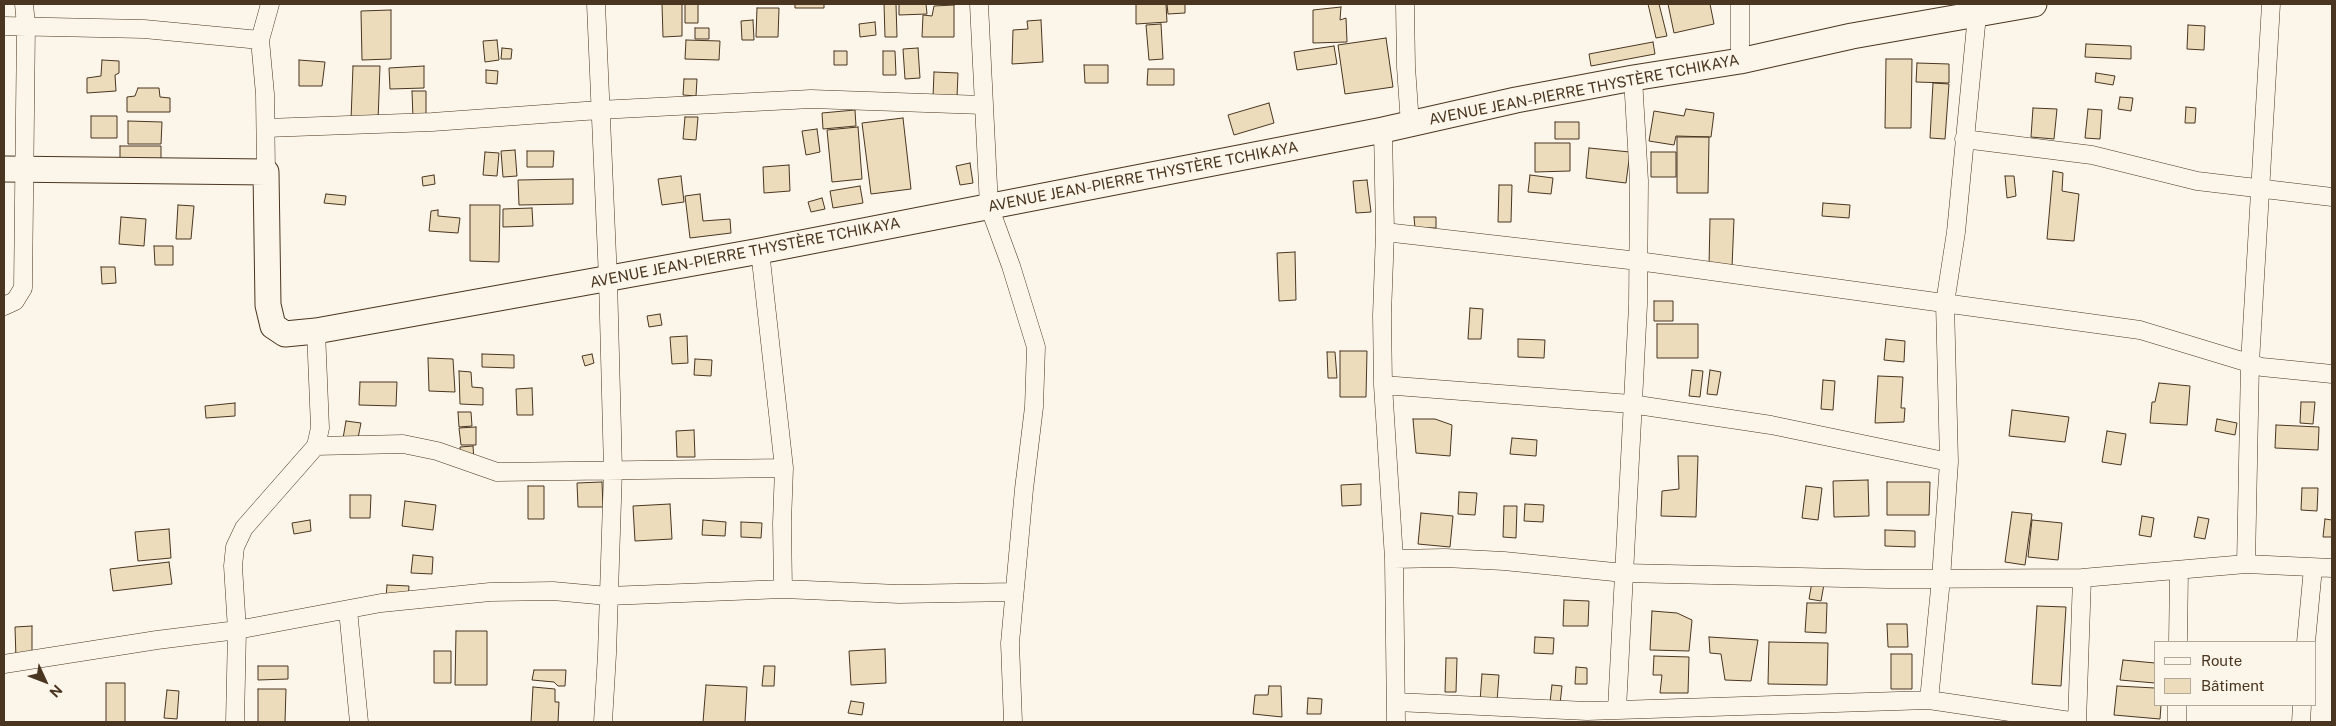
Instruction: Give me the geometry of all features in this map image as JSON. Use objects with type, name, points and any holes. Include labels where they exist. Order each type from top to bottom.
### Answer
[{"type":"street","points":[[4,306],[15,302],[23,288],[14,170],[26,26],[24,4]]},
{"type":"street","points":[[14,170],[266,172],[265,94],[260,40],[270,4]]},
{"type":"street","points":[[596,4],[599,110],[608,279],[613,470],[603,722]]},
{"type":"street","points":[[979,4],[989,206],[1011,266],[1036,347],[1034,407],[1010,643],[1014,722]]},
{"type":"street","points":[[1405,4],[1406,67],[1410,124]]},
{"type":"street","points":[[1740,4],[1740,61]]},
{"type":"street","name":"AVENUE JEAN-PIERRE THYSTÈRE TCHIKAYA","points":[[266,172],[268,305],[273,326],[285,334],[316,331],[760,251],[1383,130],[1516,100],[1633,78],[1740,61],[1852,36],[2034,4]]},
{"type":"street","points":[[2246,564],[2250,363],[2271,4]]},
{"type":"street","points":[[1928,700],[1941,579],[1949,462],[1945,304],[1956,232],[1977,15]]},
{"type":"street","points":[[4,26],[144,29],[260,40]]},
{"type":"street","points":[[1616,709],[1631,404],[1638,305],[1639,181],[1633,78]]},
{"type":"street","points":[[266,128],[432,122],[599,110],[811,99],[983,105]]},
{"type":"street","points":[[1383,130],[1385,232],[1382,315],[1383,385],[1394,559],[1396,722]]},
{"type":"street","points":[[1964,139],[2092,155],[2196,181],[2332,197]]},
{"type":"street","points":[[1385,232],[1638,261],[2140,330],[2262,367],[2332,374]]},
{"type":"street","points":[[760,251],[784,468],[782,523],[784,589]]},
{"type":"street","points":[[235,722],[237,630],[233,566],[236,548],[244,528],[316,446],[320,428],[316,331]]},
{"type":"street","points":[[1383,385],[1631,404],[1771,425],[1949,462]]},
{"type":"street","points":[[316,446],[403,444],[437,451],[497,472],[784,468]]},
{"type":"street","points":[[1394,559],[1445,558],[1504,561],[1624,572],[1941,579],[2082,578],[2246,564],[2332,568]]},
{"type":"street","points":[[2306,641],[2313,568]]},
{"type":"street","points":[[2178,641],[2179,571]]},
{"type":"street","points":[[1396,702],[1586,716],[1616,709],[1928,700],[2077,722],[2082,578]]},
{"type":"street","points":[[4,664],[157,640],[237,630],[381,604],[490,592],[553,591],[608,596],[784,589],[899,594],[1014,592]]},
{"type":"street","points":[[348,610],[358,722]]},
{"type":"street","points":[[2177,706],[2177,722]]},
{"type":"street","points":[[2301,722],[2302,706]]},
{"type":"building","points":[[662,4],[682,4],[682,36],[663,37]]},
{"type":"building","points":[[685,4],[698,4],[698,23],[685,23]]},
{"type":"building","points":[[795,4],[824,4],[824,8],[795,8]]},
{"type":"building","points":[[884,4],[896,4],[897,37],[885,37]]},
{"type":"building","points":[[899,4],[926,4],[927,14],[899,15]]},
{"type":"building","points":[[1136,4],[1166,4],[1167,22],[1136,24]]},
{"type":"building","points":[[1167,4],[1185,4],[1185,13],[1168,14]]},
{"type":"building","points":[[1648,4],[1659,4],[1667,36],[1656,38]]},
{"type":"building","points":[[1668,4],[1710,4],[1714,24],[1674,33]]},
{"type":"building","points":[[954,5],[954,37],[922,37],[923,15],[932,16],[934,6]]},
{"type":"building","points":[[1341,7],[1340,20],[1346,18],[1347,42],[1313,43],[1313,10]]},
{"type":"building","points":[[757,8],[779,8],[778,37],[756,37]]},
{"type":"building","points":[[391,10],[391,59],[362,60],[361,11]]},
{"type":"building","points":[[753,20],[754,40],[742,40],[741,21]]},
{"type":"building","points":[[1041,20],[1043,62],[1012,64],[1013,30],[1028,29],[1027,21]]},
{"type":"building","points":[[875,22],[876,35],[860,37],[859,24]]},
{"type":"building","points":[[1161,24],[1163,59],[1149,60],[1146,25]]},
{"type":"building","points":[[2188,25],[2205,26],[2204,50],[2187,49]]},
{"type":"building","points":[[695,28],[709,28],[709,39],[695,39]]},
{"type":"building","points":[[1386,38],[1393,87],[1345,94],[1338,45]]},
{"type":"building","points":[[497,40],[499,60],[485,62],[483,41]]},
{"type":"building","points":[[686,40],[720,41],[719,60],[685,59]]},
{"type":"building","points":[[1653,42],[1655,54],[1591,66],[1589,54]]},
{"type":"building","points":[[2086,44],[2131,46],[2131,59],[2085,57]]},
{"type":"building","points":[[1334,46],[1337,64],[1297,70],[1294,52]]},
{"type":"building","points":[[502,48],[512,49],[511,59],[501,59]]},
{"type":"building","points":[[918,48],[920,78],[905,79],[903,49]]},
{"type":"building","points":[[834,51],[847,51],[847,65],[834,65]]},
{"type":"building","points":[[883,51],[895,51],[896,75],[883,75]]},
{"type":"building","points":[[1886,59],[1912,59],[1911,128],[1885,128]]},
{"type":"building","points":[[102,60],[119,61],[119,73],[115,75],[116,91],[87,93],[87,78],[101,76]]},
{"type":"building","points":[[299,60],[325,62],[322,86],[299,86]]},
{"type":"building","points":[[1917,63],[1949,64],[1949,83],[1916,82]]},
{"type":"building","points":[[1084,65],[1108,65],[1108,83],[1085,83]]},
{"type":"building","points":[[353,66],[380,66],[378,121],[351,120]]},
{"type":"building","points":[[424,66],[424,88],[390,89],[389,68]]},
{"type":"building","points":[[1148,69],[1174,69],[1174,85],[1147,85]]},
{"type":"building","points":[[486,70],[498,71],[497,84],[486,83]]},
{"type":"building","points":[[934,72],[958,73],[957,97],[933,97]]},
{"type":"building","points":[[2096,73],[2115,76],[2113,85],[2095,82]]},
{"type":"building","points":[[684,79],[697,79],[696,96],[683,95]]},
{"type":"building","points":[[1933,83],[1949,84],[1945,139],[1930,138]]},
{"type":"building","points":[[138,88],[159,88],[160,97],[170,98],[170,112],[127,112],[127,97],[135,96]]},
{"type":"building","points":[[412,91],[426,91],[426,119],[413,119]]},
{"type":"building","points":[[2120,97],[2133,98],[2131,111],[2118,109]]},
{"type":"building","points":[[1269,103],[1274,123],[1234,135],[1228,115]]},
{"type":"building","points":[[2186,107],[2196,108],[2195,123],[2185,123]]},
{"type":"building","points":[[2033,108],[2057,109],[2054,139],[2031,137]]},
{"type":"building","points":[[1686,109],[1714,113],[1711,137],[1676,136],[1674,145],[1649,141],[1654,111],[1684,116]]},
{"type":"building","points":[[2088,109],[2102,110],[2100,139],[2085,138]]},
{"type":"building","points":[[855,110],[856,126],[823,129],[822,113]]},
{"type":"building","points":[[91,116],[117,116],[117,138],[91,138]]},
{"type":"building","points":[[685,117],[698,117],[696,140],[683,139]]},
{"type":"building","points":[[903,118],[911,189],[871,194],[862,123]]},
{"type":"building","points":[[128,121],[162,122],[161,144],[128,144]]},
{"type":"building","points":[[1555,122],[1579,122],[1579,139],[1555,139]]},
{"type":"building","points":[[858,127],[862,179],[832,182],[827,130]]},
{"type":"building","points":[[817,129],[820,152],[806,155],[802,131]]},
{"type":"building","points":[[1677,137],[1709,137],[1708,193],[1677,193]]},
{"type":"building","points":[[1535,143],[1570,143],[1570,171],[1535,172]]},
{"type":"building","points":[[120,146],[161,146],[161,164],[120,164]]},
{"type":"building","points":[[1589,148],[1630,152],[1626,183],[1586,178]]},
{"type":"building","points":[[515,150],[517,176],[503,177],[501,151]]},
{"type":"building","points":[[527,151],[554,151],[553,167],[527,167]]},
{"type":"building","points":[[485,152],[499,153],[497,176],[483,175]]},
{"type":"building","points":[[1651,152],[1676,152],[1676,177],[1651,177]]},
{"type":"building","points":[[970,163],[973,183],[960,185],[956,166]]},
{"type":"building","points":[[789,165],[790,191],[764,193],[763,167]]},
{"type":"building","points":[[2053,171],[2063,173],[2062,191],[2079,194],[2074,241],[2047,239]]},
{"type":"building","points":[[434,175],[435,184],[423,186],[422,177]]},
{"type":"building","points":[[1530,175],[1553,178],[1551,194],[1528,192]]},
{"type":"building","points":[[681,176],[684,202],[662,205],[658,179]]},
{"type":"building","points":[[2005,176],[2014,176],[2016,196],[2007,198]]},
{"type":"building","points":[[573,179],[573,204],[519,205],[518,180]]},
{"type":"building","points":[[1367,180],[1371,212],[1356,213],[1353,181]]},
{"type":"building","points":[[1499,185],[1512,185],[1511,222],[1498,222]]},
{"type":"building","points":[[860,186],[863,203],[833,208],[830,191]]},
{"type":"building","points":[[326,194],[346,196],[345,205],[324,203]]},
{"type":"building","points":[[700,194],[703,221],[730,219],[731,233],[690,238],[685,196]]},
{"type":"building","points":[[822,198],[825,209],[811,212],[808,202]]},
{"type":"building","points":[[1823,203],[1850,205],[1849,218],[1822,216]]},
{"type":"building","points":[[178,205],[194,206],[191,239],[176,239]]},
{"type":"building","points":[[470,205],[500,205],[499,262],[470,261]]},
{"type":"building","points":[[532,208],[533,226],[503,227],[503,209]]},
{"type":"building","points":[[438,210],[438,216],[460,218],[458,233],[429,231],[431,211]]},
{"type":"building","points":[[121,217],[146,219],[144,246],[119,244]]},
{"type":"building","points":[[1414,217],[1436,217],[1436,228],[1415,228]]},
{"type":"building","points":[[1710,219],[1734,219],[1732,267],[1709,266]]},
{"type":"building","points":[[154,246],[173,246],[173,265],[155,265]]},
{"type":"building","points":[[1295,252],[1296,300],[1279,301],[1277,253]]},
{"type":"building","points":[[101,267],[115,267],[116,283],[102,284]]},
{"type":"building","points":[[1654,301],[1673,301],[1673,321],[1654,321]]},
{"type":"building","points":[[1470,308],[1483,309],[1481,339],[1468,339]]},
{"type":"building","points":[[660,314],[662,325],[649,327],[647,316]]},
{"type":"building","points":[[1657,324],[1698,324],[1698,358],[1657,358]]},
{"type":"building","points":[[687,336],[688,363],[672,364],[670,337]]},
{"type":"building","points":[[1518,339],[1545,340],[1544,358],[1518,357]]},
{"type":"building","points":[[1886,339],[1905,341],[1904,362],[1884,360]]},
{"type":"building","points":[[1340,351],[1367,351],[1366,397],[1340,397]]},
{"type":"building","points":[[1327,352],[1335,352],[1337,378],[1328,378]]},
{"type":"building","points":[[482,354],[514,355],[514,368],[482,367]]},
{"type":"building","points":[[592,354],[594,363],[585,366],[582,356]]},
{"type":"building","points":[[428,358],[453,359],[455,392],[429,391]]},
{"type":"building","points":[[695,359],[712,360],[711,376],[694,375]]},
{"type":"building","points":[[1692,370],[1703,371],[1700,397],[1689,396]]},
{"type":"building","points":[[1710,370],[1721,372],[1717,395],[1707,394]]},
{"type":"building","points":[[459,371],[471,372],[472,387],[483,388],[483,405],[460,404]]},
{"type":"building","points":[[1878,376],[1903,377],[1901,408],[1905,408],[1904,422],[1875,423]]},
{"type":"building","points":[[1823,380],[1835,381],[1833,410],[1821,409]]},
{"type":"building","points":[[360,382],[397,382],[396,406],[359,405]]},
{"type":"building","points":[[2159,383],[2190,386],[2187,425],[2150,423],[2152,402],[2155,402]]},
{"type":"building","points":[[532,388],[533,415],[517,415],[516,389]]},
{"type":"building","points":[[2301,402],[2315,402],[2313,424],[2300,423]]},
{"type":"building","points":[[235,403],[235,416],[206,418],[205,406]]},
{"type":"building","points":[[2012,410],[2069,417],[2065,442],[2009,436]]},
{"type":"building","points":[[458,412],[471,412],[472,426],[459,427]]},
{"type":"building","points":[[1413,419],[1435,419],[1452,425],[1450,456],[1416,453]]},
{"type":"building","points":[[2217,419],[2237,423],[2235,435],[2215,431]]},
{"type":"building","points":[[346,421],[361,423],[355,453],[341,450]]},
{"type":"building","points":[[2276,425],[2319,427],[2318,450],[2275,448]]},
{"type":"building","points":[[476,427],[476,445],[461,445],[459,428]]},
{"type":"building","points":[[694,430],[695,457],[677,457],[676,431]]},
{"type":"building","points":[[2107,431],[2126,434],[2121,465],[2102,462]]},
{"type":"building","points":[[1512,438],[1537,440],[1536,456],[1510,454]]},
{"type":"building","points":[[473,446],[474,460],[461,461],[460,447]]},
{"type":"building","points":[[1678,456],[1698,456],[1696,517],[1661,516],[1662,491],[1679,489]]},
{"type":"building","points":[[1868,480],[1869,516],[1834,517],[1833,481]]},
{"type":"building","points":[[602,482],[603,507],[578,507],[577,483]]},
{"type":"building","points":[[1887,482],[1930,482],[1929,515],[1887,515]]},
{"type":"building","points":[[1361,484],[1361,505],[1342,506],[1341,485]]},
{"type":"building","points":[[528,486],[544,486],[544,519],[528,519]]},
{"type":"building","points":[[1806,486],[1822,488],[1818,520],[1802,518]]},
{"type":"building","points":[[2302,488],[2318,488],[2317,511],[2301,510]]},
{"type":"building","points":[[1459,492],[1477,493],[1475,515],[1458,514]]},
{"type":"building","points":[[350,495],[371,495],[370,518],[350,518]]},
{"type":"building","points":[[405,501],[436,505],[433,530],[402,526]]},
{"type":"building","points":[[670,504],[672,539],[635,541],[633,506]]},
{"type":"building","points":[[1525,504],[1544,505],[1543,522],[1524,521]]},
{"type":"building","points":[[1504,506],[1517,506],[1516,538],[1503,537]]},
{"type":"building","points":[[2012,512],[2032,514],[2025,565],[2005,562]]},
{"type":"building","points":[[1421,513],[1453,516],[1450,547],[1418,544]]},
{"type":"building","points":[[2142,516],[2154,518],[2151,537],[2139,535]]},
{"type":"building","points":[[2198,517],[2209,519],[2205,539],[2194,537]]},
{"type":"building","points":[[2325,519],[2332,520],[2332,537],[2323,537]]},
{"type":"building","points":[[310,520],[311,531],[294,534],[292,523]]},
{"type":"building","points":[[703,520],[726,522],[725,536],[702,535]]},
{"type":"building","points":[[2032,520],[2062,523],[2058,560],[2028,557]]},
{"type":"building","points":[[741,522],[762,523],[761,538],[741,537]]},
{"type":"building","points":[[169,529],[171,558],[138,561],[135,532]]},
{"type":"building","points":[[1885,530],[1915,531],[1915,547],[1885,546]]},
{"type":"building","points":[[413,555],[433,557],[432,574],[411,573]]},
{"type":"building","points":[[169,562],[172,584],[113,591],[110,569]]},
{"type":"building","points":[[1812,582],[1824,584],[1821,601],[1809,599]]},
{"type":"building","points":[[387,585],[409,586],[408,599],[386,598]]},
{"type":"building","points":[[1564,600],[1589,601],[1588,626],[1563,626]]},
{"type":"building","points":[[1807,603],[1827,603],[1826,633],[1805,632]]},
{"type":"building","points":[[2037,606],[2066,607],[2061,686],[2032,684]]},
{"type":"building","points":[[1652,611],[1677,613],[1692,620],[1689,651],[1650,650]]},
{"type":"building","points":[[1887,624],[1907,624],[1908,647],[1888,647]]},
{"type":"building","points":[[32,626],[32,659],[16,659],[15,627]]},
{"type":"building","points":[[456,631],[487,631],[487,685],[455,685]]},
{"type":"building","points":[[1535,637],[1554,638],[1553,654],[1534,653]]},
{"type":"building","points":[[1709,637],[1758,640],[1751,681],[1725,680],[1721,654],[1710,653]]},
{"type":"building","points":[[1769,642],[1828,643],[1827,685],[1768,684]]},
{"type":"building","points":[[885,649],[886,683],[851,685],[849,651]]},
{"type":"building","points":[[434,651],[451,651],[451,683],[434,683]]},
{"type":"building","points":[[1891,654],[1912,654],[1912,689],[1891,689]]},
{"type":"building","points":[[1654,656],[1689,657],[1688,693],[1660,693],[1662,675],[1653,675]]},
{"type":"building","points":[[1446,658],[1457,658],[1456,692],[1445,692]]},
{"type":"building","points":[[2123,660],[2154,663],[2154,683],[2120,680]]},
{"type":"building","points":[[258,666],[288,666],[288,679],[258,680]]},
{"type":"building","points":[[764,666],[775,666],[774,686],[762,686]]},
{"type":"building","points":[[1576,667],[1587,668],[1587,684],[1575,684]]},
{"type":"building","points":[[534,670],[566,670],[565,686],[558,686],[554,682],[532,680]]},
{"type":"building","points":[[1482,674],[1499,675],[1497,702],[1480,701]]},
{"type":"building","points":[[106,683],[125,683],[125,722],[106,722]]},
{"type":"building","points":[[706,685],[747,687],[745,722],[703,722]]},
{"type":"building","points":[[1552,685],[1562,686],[1560,704],[1550,702]]},
{"type":"building","points":[[1269,686],[1281,686],[1282,717],[1253,714],[1255,695],[1268,695]]},
{"type":"building","points":[[2117,686],[2154,688],[2154,706],[2161,706],[2160,719],[2114,715]]},
{"type":"building","points":[[533,687],[555,689],[555,702],[559,702],[558,722],[531,722]]},
{"type":"building","points":[[258,689],[286,689],[285,722],[258,722]]},
{"type":"building","points":[[167,690],[179,691],[177,719],[164,718]]},
{"type":"building","points":[[1308,698],[1322,699],[1321,714],[1307,714]]},
{"type":"building","points":[[851,701],[864,703],[862,715],[848,713]]}]
